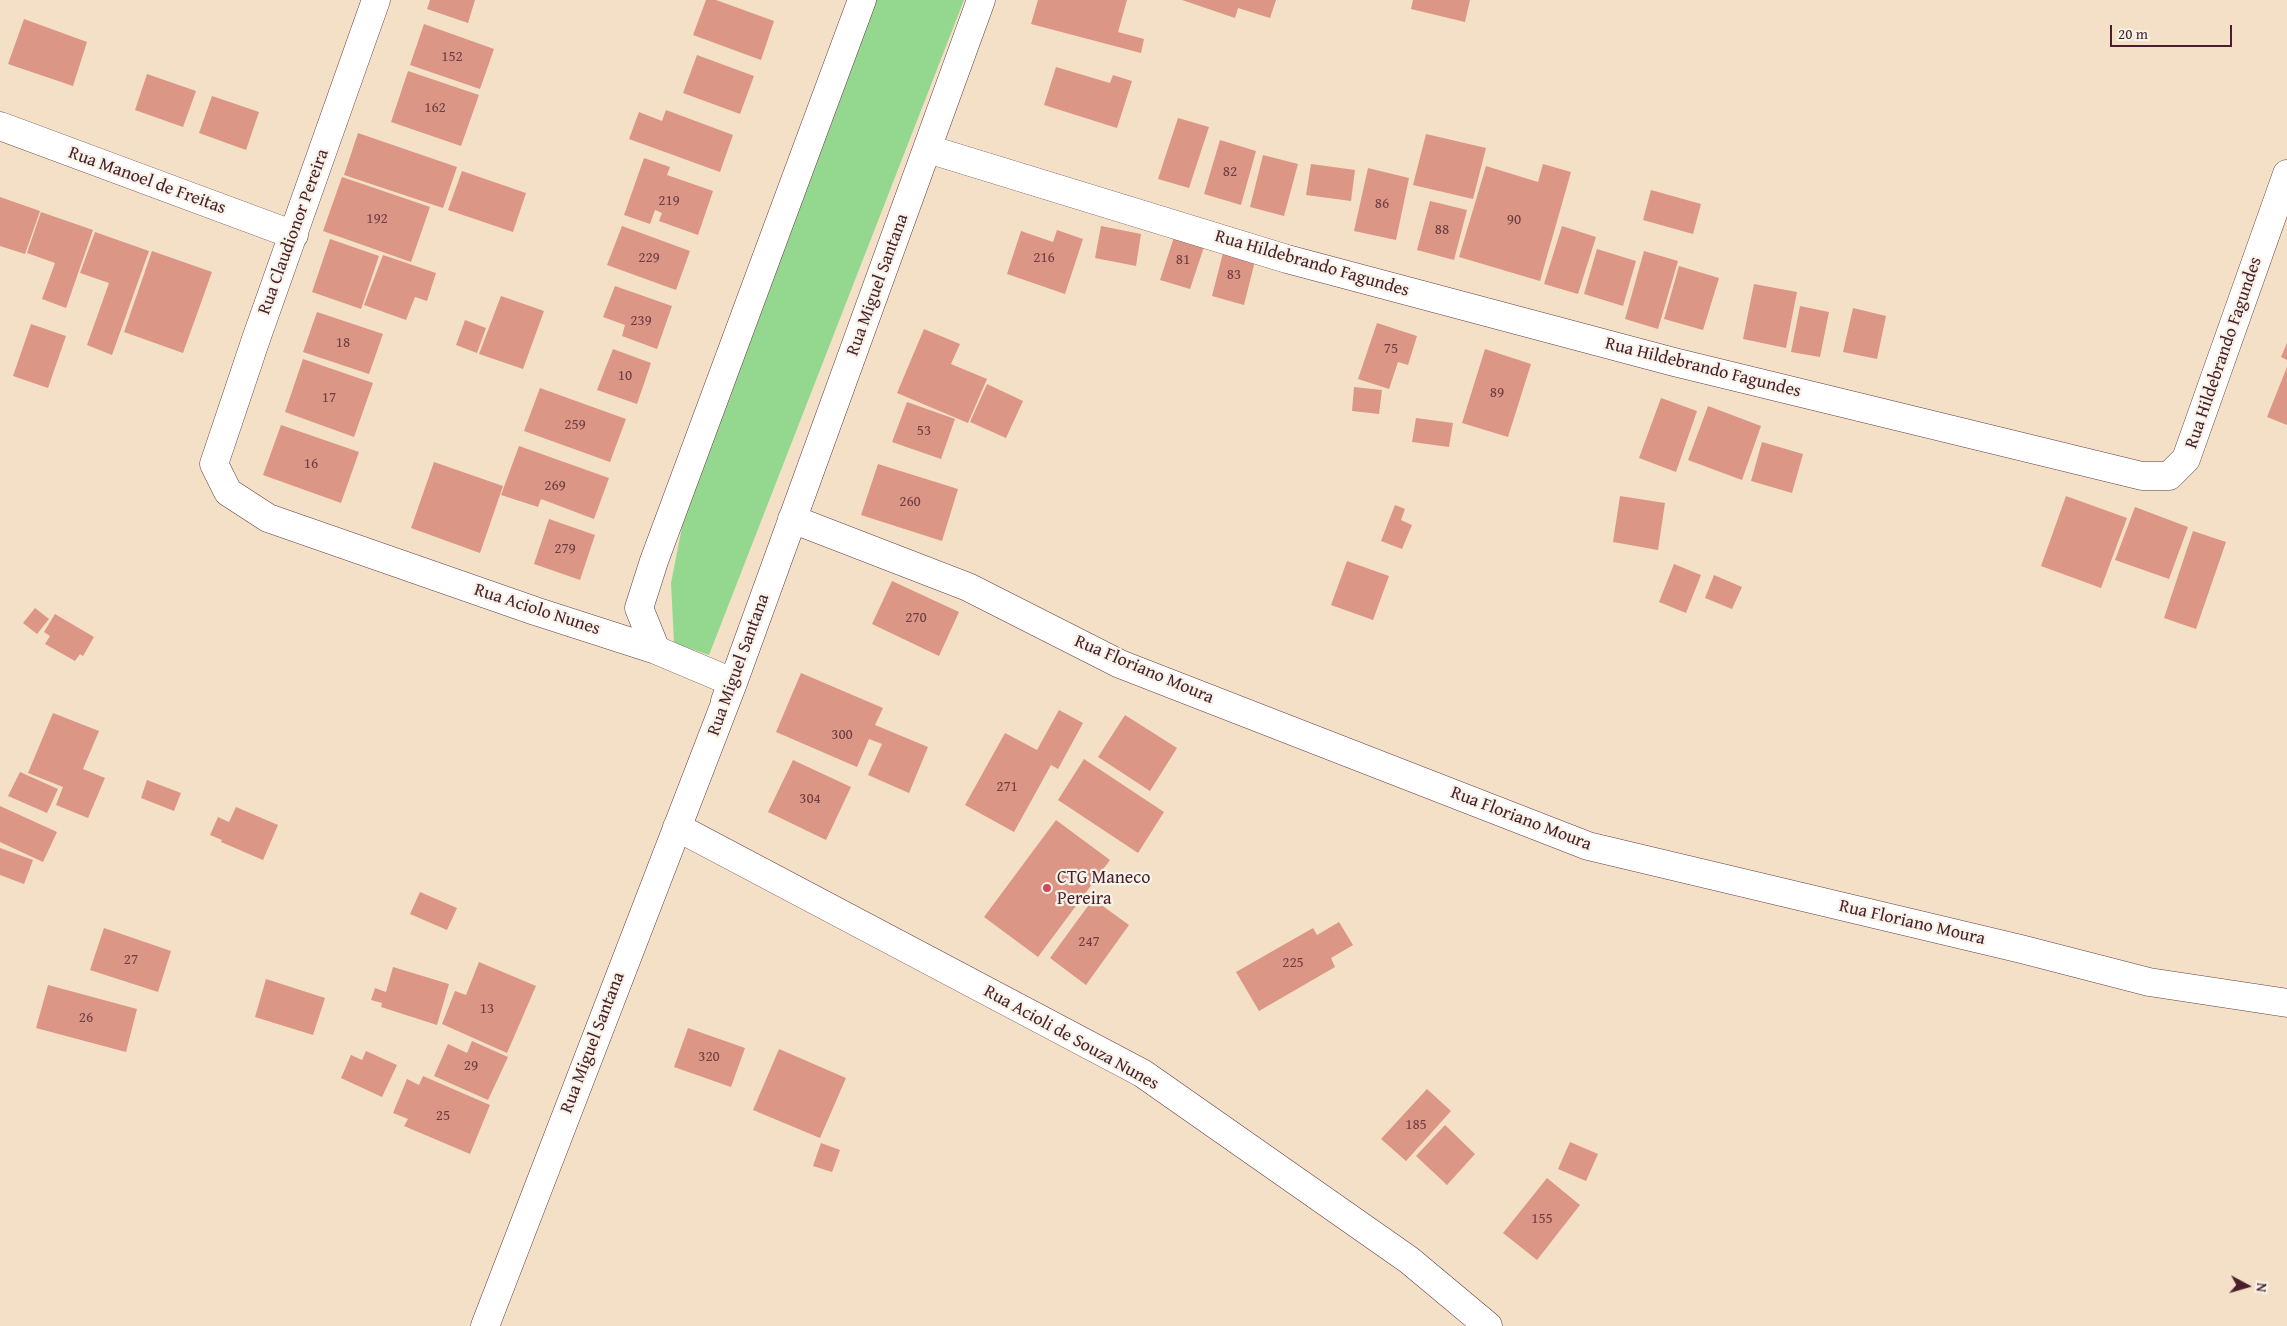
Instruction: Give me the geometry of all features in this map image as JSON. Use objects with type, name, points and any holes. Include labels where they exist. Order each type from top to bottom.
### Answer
[{"type":"street","name":"Rua Claudionor Pereira","points":[[214,464],[256,339],[376,0]]},
{"type":"street","points":[[656,650],[638,608],[862,0]]},
{"type":"street","name":"Rua Miguel Santana","points":[[485,1326],[677,826],[734,683],[981,0]]},
{"type":"street","name":"Rua Manoel de Freitas","points":[[0,126],[294,235]]},
{"type":"street","name":"Rua Hildebrando Fagundes","points":[[928,149],[1287,259],[1674,362],[2142,476],[2169,476],[2186,459],[2287,174]]},
{"type":"street","name":"Rua Aciolo Nunes","points":[[214,464],[228,492],[268,518],[535,611],[656,650],[732,682],[677,826]]},
{"type":"street","name":"Rua Floriano Moura","points":[[792,519],[968,587],[1120,664],[1588,846],[2021,949],[2149,982],[2287,1003]]},
{"type":"street","name":"Rua Acioli de Souza Nunes","points":[[677,826],[1142,1073],[1410,1260],[1488,1326]]},
{"type":"green space","points":[[872,0],[964,0],[709,655],[674,643],[671,583],[685,512]]},
{"type":"building","points":[[430,0],[475,0],[468,23],[427,9]]},
{"type":"building","points":[[706,0],[716,0],[774,21],[761,60],[693,35]]},
{"type":"building","points":[[1038,0],[1127,0],[1118,32],[1144,39],[1141,53],[1031,24]]},
{"type":"building","points":[[1182,0],[1276,0],[1270,18],[1238,8],[1235,18]]},
{"type":"building","points":[[1413,0],[1470,0],[1465,22],[1411,9]]},
{"type":"building","points":[[24,19],[87,42],[73,86],[8,64]]},
{"type":"building","points":[[424,24],[494,49],[480,89],[410,65]]},
{"type":"building","points":[[697,55],[754,76],[740,114],[683,93]]},
{"type":"building","points":[[1056,67],[1110,83],[1113,75],[1132,81],[1117,128],[1044,105]]},
{"type":"building","points":[[408,71],[479,95],[461,146],[391,122]]},
{"type":"building","points":[[147,74],[196,91],[183,127],[135,110]]},
{"type":"building","points":[[212,96],[259,112],[246,150],[199,133]]},
{"type":"building","points":[[666,110],[733,135],[720,172],[629,139],[639,112],[662,121]]},
{"type":"building","points":[[1178,118],[1209,127],[1189,188],[1158,179]]},
{"type":"building","points":[[358,133],[457,167],[443,208],[344,175]]},
{"type":"building","points":[[1426,134],[1486,148],[1473,199],[1413,185]]},
{"type":"building","points":[[1220,140],[1256,151],[1241,205],[1204,194]]},
{"type":"building","points":[[1263,155],[1298,164],[1284,216],[1250,207]]},
{"type":"building","points":[[644,158],[670,167],[667,175],[713,191],[698,235],[659,221],[662,213],[655,210],[650,224],[624,215]]},
{"type":"building","points":[[1311,164],[1355,170],[1351,201],[1306,195]]},
{"type":"building","points":[[1543,164],[1571,172],[1540,281],[1459,257],[1486,166],[1538,182]]},
{"type":"building","points":[[1368,168],[1409,178],[1396,240],[1354,231]]},
{"type":"building","points":[[462,171],[526,193],[513,232],[448,210]]},
{"type":"building","points":[[342,177],[430,207],[411,262],[323,231]]},
{"type":"building","points":[[1651,190],[1701,204],[1693,234],[1643,220]]},
{"type":"building","points":[[0,197],[40,211],[25,254],[0,246]]},
{"type":"building","points":[[1430,201],[1467,210],[1454,260],[1417,250]]},
{"type":"building","points":[[41,212],[93,230],[66,308],[42,299],[55,263],[27,253]]},
{"type":"building","points":[[622,226],[690,251],[676,290],[607,265]]},
{"type":"building","points":[[1101,226],[1141,234],[1136,266],[1095,258]]},
{"type":"building","points":[[1562,226],[1596,237],[1578,294],[1544,284]]},
{"type":"building","points":[[1057,230],[1083,239],[1065,294],[1007,274],[1021,231],[1053,242]]},
{"type":"building","points":[[1176,231],[1206,241],[1190,289],[1160,280]]},
{"type":"building","points":[[95,232],[149,251],[112,355],[87,345],[109,283],[80,273]]},
{"type":"building","points":[[330,239],[379,256],[361,309],[312,292]]},
{"type":"building","points":[[1225,245],[1257,253],[1244,305],[1212,296]]},
{"type":"building","points":[[1597,249],[1636,261],[1623,306],[1584,294]]},
{"type":"building","points":[[152,251],[212,272],[183,353],[124,332]]},
{"type":"building","points":[[1644,251],[1678,261],[1658,329],[1625,319]]},
{"type":"building","points":[[383,255],[436,273],[427,301],[415,297],[406,320],[364,305]]},
{"type":"building","points":[[1679,266],[1719,278],[1703,330],[1664,319]]},
{"type":"building","points":[[1754,284],[1797,292],[1786,348],[1743,339]]},
{"type":"building","points":[[615,286],[672,306],[657,349],[622,336],[625,325],[603,317]]},
{"type":"building","points":[[501,296],[544,311],[523,369],[479,354]]},
{"type":"building","points":[[1800,306],[1829,312],[1820,357],[1791,352]]},
{"type":"building","points":[[1853,308],[1886,316],[1877,359],[1843,352]]},
{"type":"building","points":[[317,312],[383,334],[369,374],[303,352]]},
{"type":"building","points":[[465,320],[486,328],[477,353],[456,345]]},
{"type":"building","points":[[1377,323],[1417,336],[1408,365],[1398,362],[1389,389],[1358,379]]},
{"type":"building","points":[[31,324],[66,336],[48,388],[13,376]]},
{"type":"building","points":[[924,329],[960,344],[951,364],[987,379],[968,423],[897,393]]},
{"type":"building","points":[[2287,343],[2287,360],[2281,357]]},
{"type":"building","points":[[613,349],[651,363],[637,404],[597,390]]},
{"type":"building","points":[[1485,349],[1531,364],[1508,437],[1462,423]]},
{"type":"building","points":[[303,359],[373,383],[354,437],[285,412]]},
{"type":"building","points":[[2287,367],[2287,425],[2267,417]]},
{"type":"building","points":[[987,384],[1023,401],[1006,438],[970,422]]},
{"type":"building","points":[[1354,387],[1382,390],[1379,414],[1352,411]]},
{"type":"building","points":[[540,388],[626,419],[610,462],[524,431]]},
{"type":"building","points":[[1661,398],[1697,411],[1676,472],[1639,458]]},
{"type":"building","points":[[907,402],[955,419],[941,459],[892,442]]},
{"type":"building","points":[[1708,406],[1761,426],[1742,480],[1688,460]]},
{"type":"building","points":[[1416,418],[1453,423],[1449,447],[1412,442]]},
{"type":"building","points":[[281,425],[359,452],[341,503],[263,475]]},
{"type":"building","points":[[1762,442],[1803,454],[1792,493],[1751,481]]},
{"type":"building","points":[[519,446],[609,478],[594,519],[541,499],[538,507],[501,495]]},
{"type":"building","points":[[434,462],[503,486],[480,553],[411,528]]},
{"type":"building","points":[[878,464],[958,489],[942,541],[861,515]]},
{"type":"building","points":[[1620,496],[1665,503],[1658,550],[1613,542]]},
{"type":"building","points":[[2066,496],[2127,518],[2101,588],[2041,566]]},
{"type":"building","points":[[1395,505],[1405,509],[1401,520],[1412,525],[1402,549],[1381,541]]},
{"type":"building","points":[[2135,507],[2188,527],[2169,579],[2115,560]]},
{"type":"building","points":[[549,519],[595,535],[580,580],[534,564]]},
{"type":"building","points":[[2193,531],[2226,542],[2196,629],[2164,618]]},
{"type":"building","points":[[1347,561],[1389,576],[1373,620],[1331,605]]},
{"type":"building","points":[[1674,564],[1701,575],[1686,613],[1659,602]]},
{"type":"building","points":[[1714,575],[1742,587],[1732,609],[1705,598]]},
{"type":"building","points":[[892,581],[959,612],[939,656],[872,624]]},
{"type":"building","points":[[35,608],[49,619],[37,634],[23,623]]},
{"type":"building","points":[[55,614],[94,637],[83,656],[80,654],[75,661],[45,644],[50,636],[44,632]]},
{"type":"building","points":[[801,673],[883,708],[875,725],[928,747],[909,793],[868,775],[882,744],[869,739],[857,767],[776,732]]},
{"type":"building","points":[[1059,710],[1083,723],[1058,769],[1051,765],[1014,832],[965,805],[1005,733],[1037,750]]},
{"type":"building","points":[[53,713],[99,731],[83,769],[105,778],[88,818],[56,805],[63,787],[28,773]]},
{"type":"building","points":[[1125,715],[1177,748],[1150,791],[1098,757]]},
{"type":"building","points":[[1084,759],[1164,812],[1138,853],[1058,800]]},
{"type":"building","points":[[793,760],[851,787],[826,840],[768,812]]},
{"type":"building","points":[[20,772],[58,789],[47,813],[8,796]]},
{"type":"building","points":[[147,780],[181,793],[174,811],[141,798]]},
{"type":"building","points":[[0,806],[57,832],[43,862],[0,842]]},
{"type":"building","points":[[236,807],[278,825],[263,860],[221,842],[222,840],[210,835],[218,817],[229,822]]},
{"type":"building","name":"CTG Maneco Pereira","points":[[1056,820],[1110,860],[1038,957],[984,917]]},
{"type":"building","points":[[0,848],[33,860],[24,884],[0,875]]},
{"type":"building","points":[[420,892],[457,908],[447,930],[410,914]]},
{"type":"building","points":[[1093,899],[1129,925],[1086,985],[1050,958]]},
{"type":"building","points":[[1339,922],[1353,945],[1331,958],[1335,967],[1259,1011],[1236,972],[1313,928],[1317,935]]},
{"type":"building","points":[[104,928],[171,951],[158,992],[90,970]]},
{"type":"building","points":[[479,962],[536,986],[507,1053],[442,1024],[455,991],[466,995]]},
{"type":"building","points":[[393,967],[449,984],[437,1025],[381,1007],[382,1003],[371,1000],[375,988],[386,992]]},
{"type":"building","points":[[266,979],[325,998],[313,1035],[255,1017]]},
{"type":"building","points":[[48,985],[137,1009],[126,1052],[36,1028]]},
{"type":"building","points":[[688,1028],[745,1048],[731,1087],[674,1067]]},
{"type":"building","points":[[472,1041],[508,1057],[488,1100],[434,1076],[448,1044],[467,1053]]},
{"type":"building","points":[[779,1049],[846,1078],[820,1138],[753,1110]]},
{"type":"building","points":[[366,1051],[397,1065],[382,1097],[341,1078],[351,1055],[362,1060]]},
{"type":"building","points":[[423,1076],[490,1105],[470,1154],[404,1126],[408,1119],[393,1113],[407,1079],[419,1085]]},
{"type":"building","points":[[1427,1089],[1451,1111],[1406,1161],[1381,1139]]},
{"type":"building","points":[[1445,1125],[1475,1154],[1447,1185],[1416,1156]]},
{"type":"building","points":[[1570,1142],[1598,1154],[1586,1181],[1558,1169]]},
{"type":"building","points":[[821,1143],[840,1150],[832,1172],[813,1166]]},
{"type":"building","points":[[1547,1178],[1580,1205],[1537,1260],[1503,1233]]},
{"type":"place","name":"CTG Maneco Pereira","points":[[1047,888]]}]
